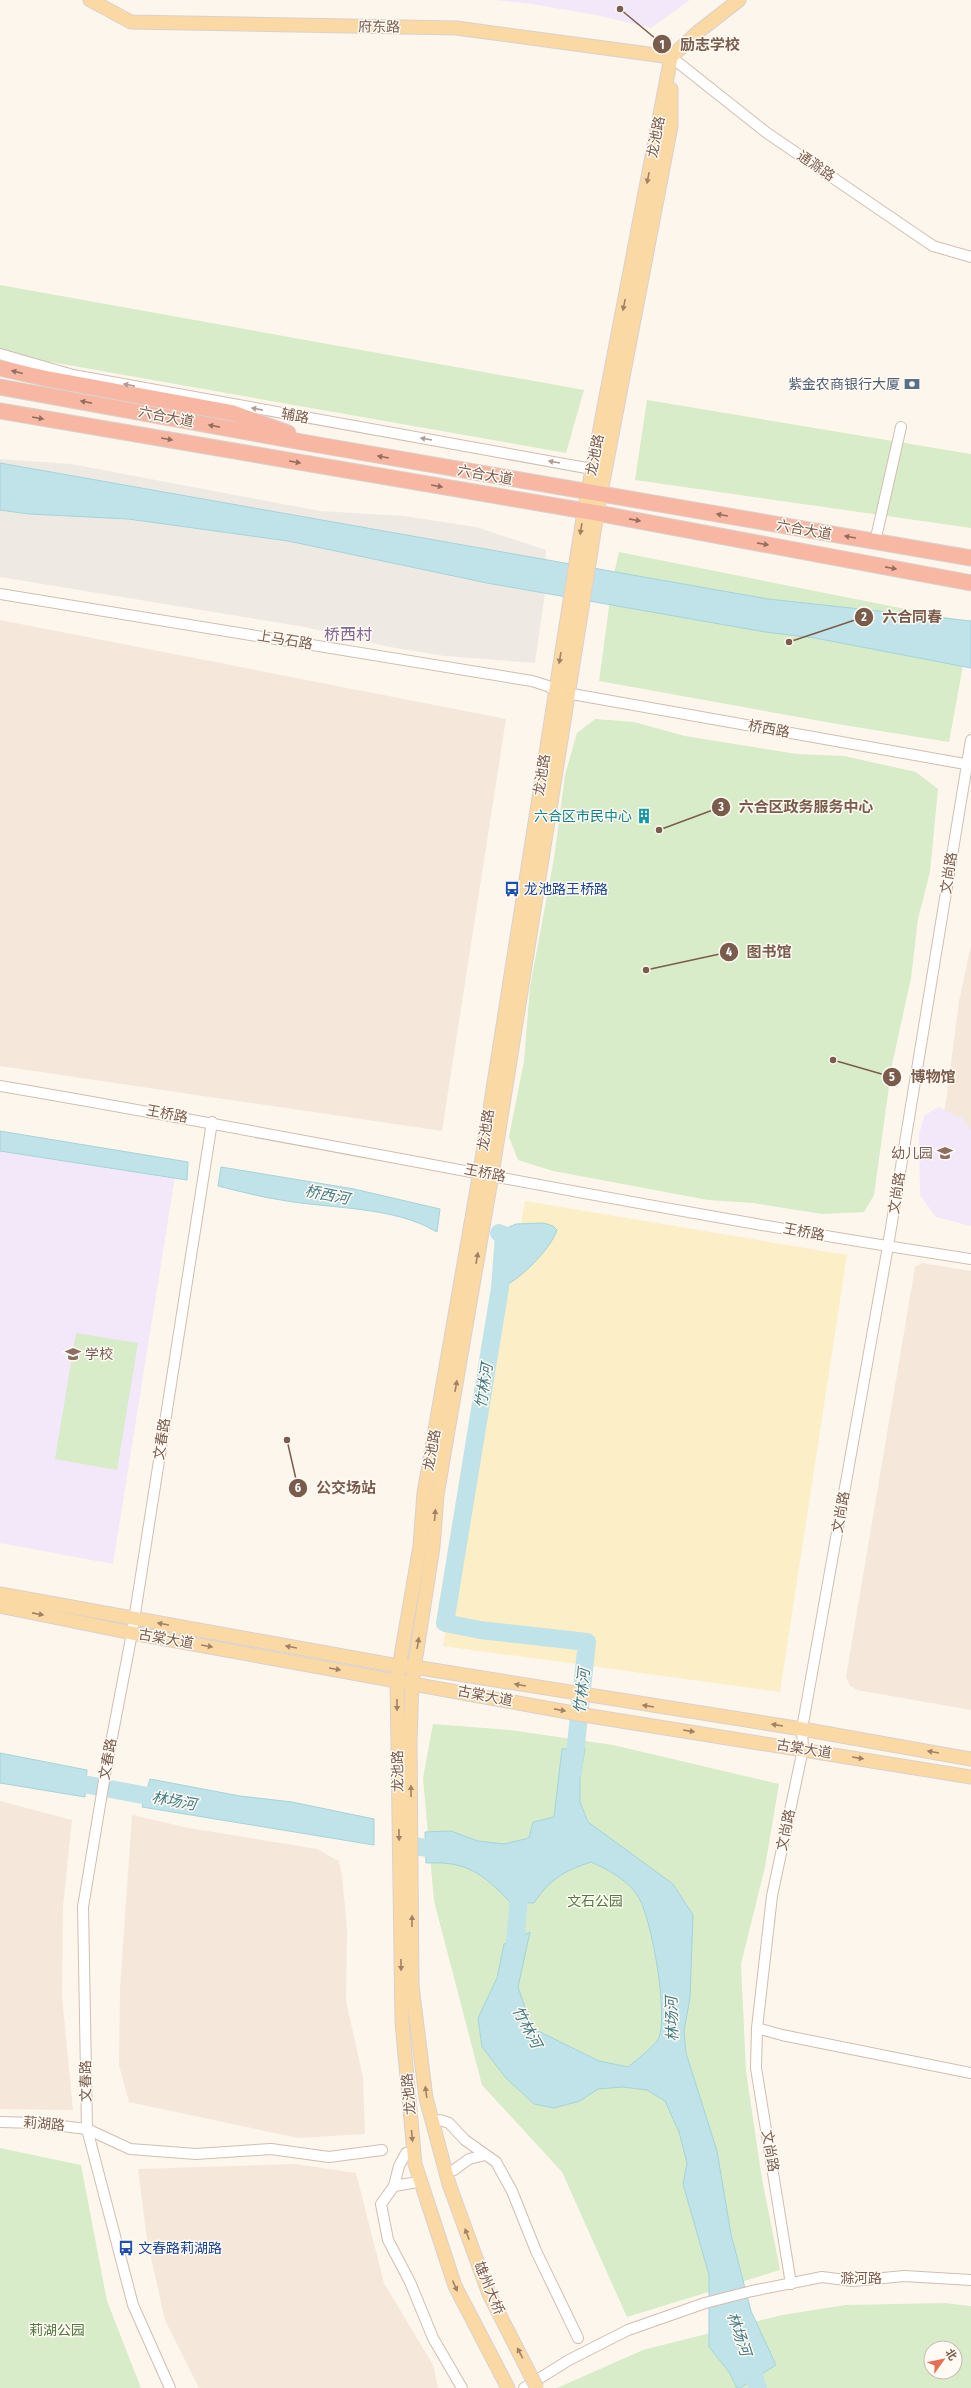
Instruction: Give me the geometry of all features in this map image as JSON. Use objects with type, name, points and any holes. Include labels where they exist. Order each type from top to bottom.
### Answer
[{"type":"highway","points":[[0,368],[67,383],[233,412],[312,444]]},
{"type":"highway","name":"六合大道","points":[[0,387],[594,494],[971,558]]},
{"type":"highway","name":"六合大道","points":[[0,411],[591,513],[971,583]]},
{"type":"main road","name":"府东路","points":[[90,0],[131,22],[456,28],[671,57]]},
{"type":"main road","points":[[671,57],[698,32],[739,0]]},
{"type":"main road","name":"龙池路","points":[[594,494],[592,469],[671,57]]},
{"type":"main road","name":"龙池路","points":[[449,2184],[426,2098],[412,1986],[410,1742],[412,1682],[433,1547],[437,1495],[561,692],[594,494],[671,126],[671,57]]},
{"type":"main road","name":"龙池路","points":[[429,2209],[415,2164],[402,2022],[397,1679],[398,1666],[420,1546],[424,1493],[486,1173]]},
{"type":"main road","name":"古棠大道","points":[[0,1594],[398,1666],[414,1666],[802,1729],[971,1759]]},
{"type":"main road","name":"古棠大道","points":[[0,1606],[132,1633],[397,1679],[584,1715],[971,1777]]},
{"type":"main road","name":"雄州大桥","points":[[449,2184],[489,2294],[537,2388]]},
{"type":"main road","name":"雄州大桥","points":[[429,2209],[455,2286],[508,2388]]},
{"type":"street","name":"通滁路","points":[[671,57],[767,133],[933,246],[971,257]]},
{"type":"street","name":"辅路","points":[[0,354],[73,375],[592,469]]},
{"type":"street","points":[[39,366],[67,383]]},
{"type":"street","points":[[875,542],[901,427]]},
{"type":"street","name":"上马石路","points":[[0,594],[532,681],[561,692]]},
{"type":"street","name":"桥西路","points":[[561,692],[969,765]]},
{"type":"street","name":"文尚路","points":[[791,2284],[756,2068],[757,2028],[772,1896],[803,1749],[802,1729],[888,1246],[969,765],[971,740]]},
{"type":"street","name":"王桥路","points":[[0,1086],[212,1122],[486,1173],[624,1202],[888,1246],[971,1258]]},
{"type":"street","name":"文春路","points":[[170,2388],[133,2305],[87,2128],[84,1907],[106,1769],[132,1633],[212,1122]]},
{"type":"street","points":[[757,2028],[782,2035],[971,2073]]},
{"type":"street","points":[[440,2120],[449,2123],[485,2155],[496,2162],[512,2191],[536,2251],[578,2338]]},
{"type":"street","name":"莉湖路","points":[[0,2122],[37,2123],[87,2128]]},
{"type":"street","points":[[87,2128],[130,2149],[196,2154],[270,2149],[329,2157],[382,2150]]},
{"type":"street","points":[[406,2153],[399,2166],[394,2186],[381,2204],[388,2240],[410,2282],[434,2338],[462,2388]]},
{"type":"street","points":[[454,2170],[469,2159],[485,2155]]},
{"type":"street","points":[[394,2186],[418,2182]]},
{"type":"street","name":"滁河路","points":[[524,2388],[569,2360],[628,2330],[704,2303],[752,2291],[822,2277],[854,2281],[904,2276],[971,2280]]},
{"type":"shaded area","points":[[494,0],[690,0],[651,28],[596,15],[531,4]]},
{"type":"shaded area","points":[[0,459],[71,464],[320,511],[404,516],[476,527],[546,550],[545,593],[535,663],[444,656],[390,647],[305,627],[0,577]]},
{"type":"shaded area","points":[[0,620],[506,719],[442,1131],[0,1066]]},
{"type":"shaded area","points":[[971,945],[971,1218],[938,1142],[946,1102],[959,1001]]},
{"type":"shaded area","name":"幼儿园","points":[[938,1107],[964,1119],[971,1130],[971,1226],[936,1217],[920,1195],[919,1136],[924,1116]]},
{"type":"shaded area","name":"学校","points":[[0,1143],[177,1164],[113,1564],[0,1543]]},
{"type":"shaded area","points":[[922,1263],[971,1271],[971,1710],[857,1690],[850,1686],[846,1677],[915,1267]]},
{"type":"shaded area","points":[[0,1801],[72,1820],[63,1907],[62,1996],[73,2110],[0,2109]]},
{"type":"shaded area","points":[[132,1815],[189,1828],[317,1849],[339,1861],[342,1875],[347,1930],[346,2001],[363,2077],[365,2134],[298,2138],[129,2102],[119,2065],[120,1988]]},
{"type":"shaded area","points":[[295,2164],[356,2173],[384,2283],[433,2365],[438,2388],[199,2388],[165,2320],[147,2240],[138,2169]]},
{"type":"green space","points":[[0,285],[584,390],[566,453],[0,353]]},
{"type":"green space","points":[[647,400],[971,454],[971,528],[635,480]]},
{"type":"green space","points":[[619,552],[971,622],[949,742],[837,724],[599,681],[613,578]]},
{"type":"green space","points":[[595,719],[634,722],[685,736],[797,754],[844,756],[916,772],[938,789],[930,872],[918,919],[911,978],[892,1065],[874,1195],[864,1212],[822,1214],[753,1203],[708,1200],[553,1171],[518,1160],[509,1137],[524,1061],[530,987],[554,858],[565,775],[577,733]]},
{"type":"green space","points":[[76,1333],[138,1343],[117,1470],[55,1459]]},
{"type":"green space","name":"文石公园","points":[[433,1724],[510,1730],[613,1745],[779,1784],[765,1867],[741,1964],[746,2071],[762,2179],[780,2270],[627,2317],[562,2172],[482,2085],[434,1901],[423,1778]]},
{"type":"green space","name":"莉湖公园","points":[[0,2148],[81,2165],[107,2301],[141,2388],[0,2388]]},
{"type":"green space","points":[[944,2303],[971,2306],[971,2388],[557,2388],[643,2350],[782,2315],[846,2305]]},
{"type":"sand","points":[[525,1201],[847,1255],[780,1692],[443,1646]]},
{"type":"water","points":[[0,463],[768,599],[971,621],[971,668],[815,638],[765,632],[487,583],[288,541],[128,519],[29,514],[0,510]]},
{"type":"water","points":[[0,1131],[188,1162],[187,1180],[0,1151]]},
{"type":"water","name":"桥西河","points":[[221,1167],[354,1189],[440,1209],[437,1232],[401,1217],[382,1213],[273,1199],[218,1186]]},
{"type":"water","points":[[544,1223],[553,1226],[557,1230],[554,1238],[533,1264],[516,1279],[500,1288],[497,1267],[504,1235],[509,1227],[516,1224]]},
{"type":"water","points":[[585,1748],[580,1779],[580,1802],[588,1822],[673,1884],[693,1915],[690,1998],[684,2031],[686,2053],[717,2151],[731,2234],[751,2311],[776,2365],[740,2388],[737,2388],[729,2372],[709,2347],[709,2275],[683,2184],[687,2163],[679,2132],[665,2101],[647,2090],[623,2087],[598,2089],[580,2101],[554,2108],[534,2104],[506,2078],[482,2047],[478,2018],[497,1978],[504,1944],[530,1932],[518,1987],[532,2028],[599,2061],[628,2067],[650,2049],[659,2038],[662,2008],[657,1967],[649,1926],[639,1898],[624,1881],[611,1872],[591,1862],[558,1877],[546,1888],[534,1903],[510,1902],[482,1876],[463,1867],[452,1864],[426,1863],[425,1832],[451,1831],[478,1841],[504,1844],[529,1838],[533,1822],[554,1817],[562,1749]]},
{"type":"water","points":[[0,1753],[87,1770],[85,1797],[0,1783]]},
{"type":"water","points":[[150,1779],[240,1796],[292,1802],[374,1819],[374,1845],[142,1807]]},
{"type":"waterway","name":"竹林河","points":[[499,1233],[504,1235],[500,1288],[445,1623],[480,1630],[587,1642],[573,1772]]},
{"type":"waterway","name":"林场河","points":[[62,1780],[169,1800]]},
{"type":"waterway","name":"林场河","points":[[415,1846],[450,1852]]},
{"type":"waterway","name":"竹林河","points":[[513,1963],[520,1888],[527,1880]]},
{"type":"waterway","name":"林场河","points":[[747,2357],[758,2388]]},
{"type":"place","name":"励志学校","points":[[620,9]]},
{"type":"place","name":"紫金农商银行大厦","points":[[912,384]]},
{"type":"place","name":"六合同春","points":[[789,642]]},
{"type":"place","name":"六合区市民中心","points":[[644,816]]},
{"type":"place","name":"六合区政务服务中心","points":[[659,830]]},
{"type":"place","name":"龙池路王桥路","points":[[512,889]]},
{"type":"place","name":"图书馆","points":[[646,970]]},
{"type":"place","name":"博物馆","points":[[833,1060]]},
{"type":"place","name":"幼儿园","points":[[945,1153]]},
{"type":"place","name":"学校","points":[[73,1354]]},
{"type":"place","name":"公交场站","points":[[287,1440]]},
{"type":"place","name":"文春路莉湖路","points":[[126,2248]]},
{"type":"district","name":"桥西村","points":[[348,634]]}]
